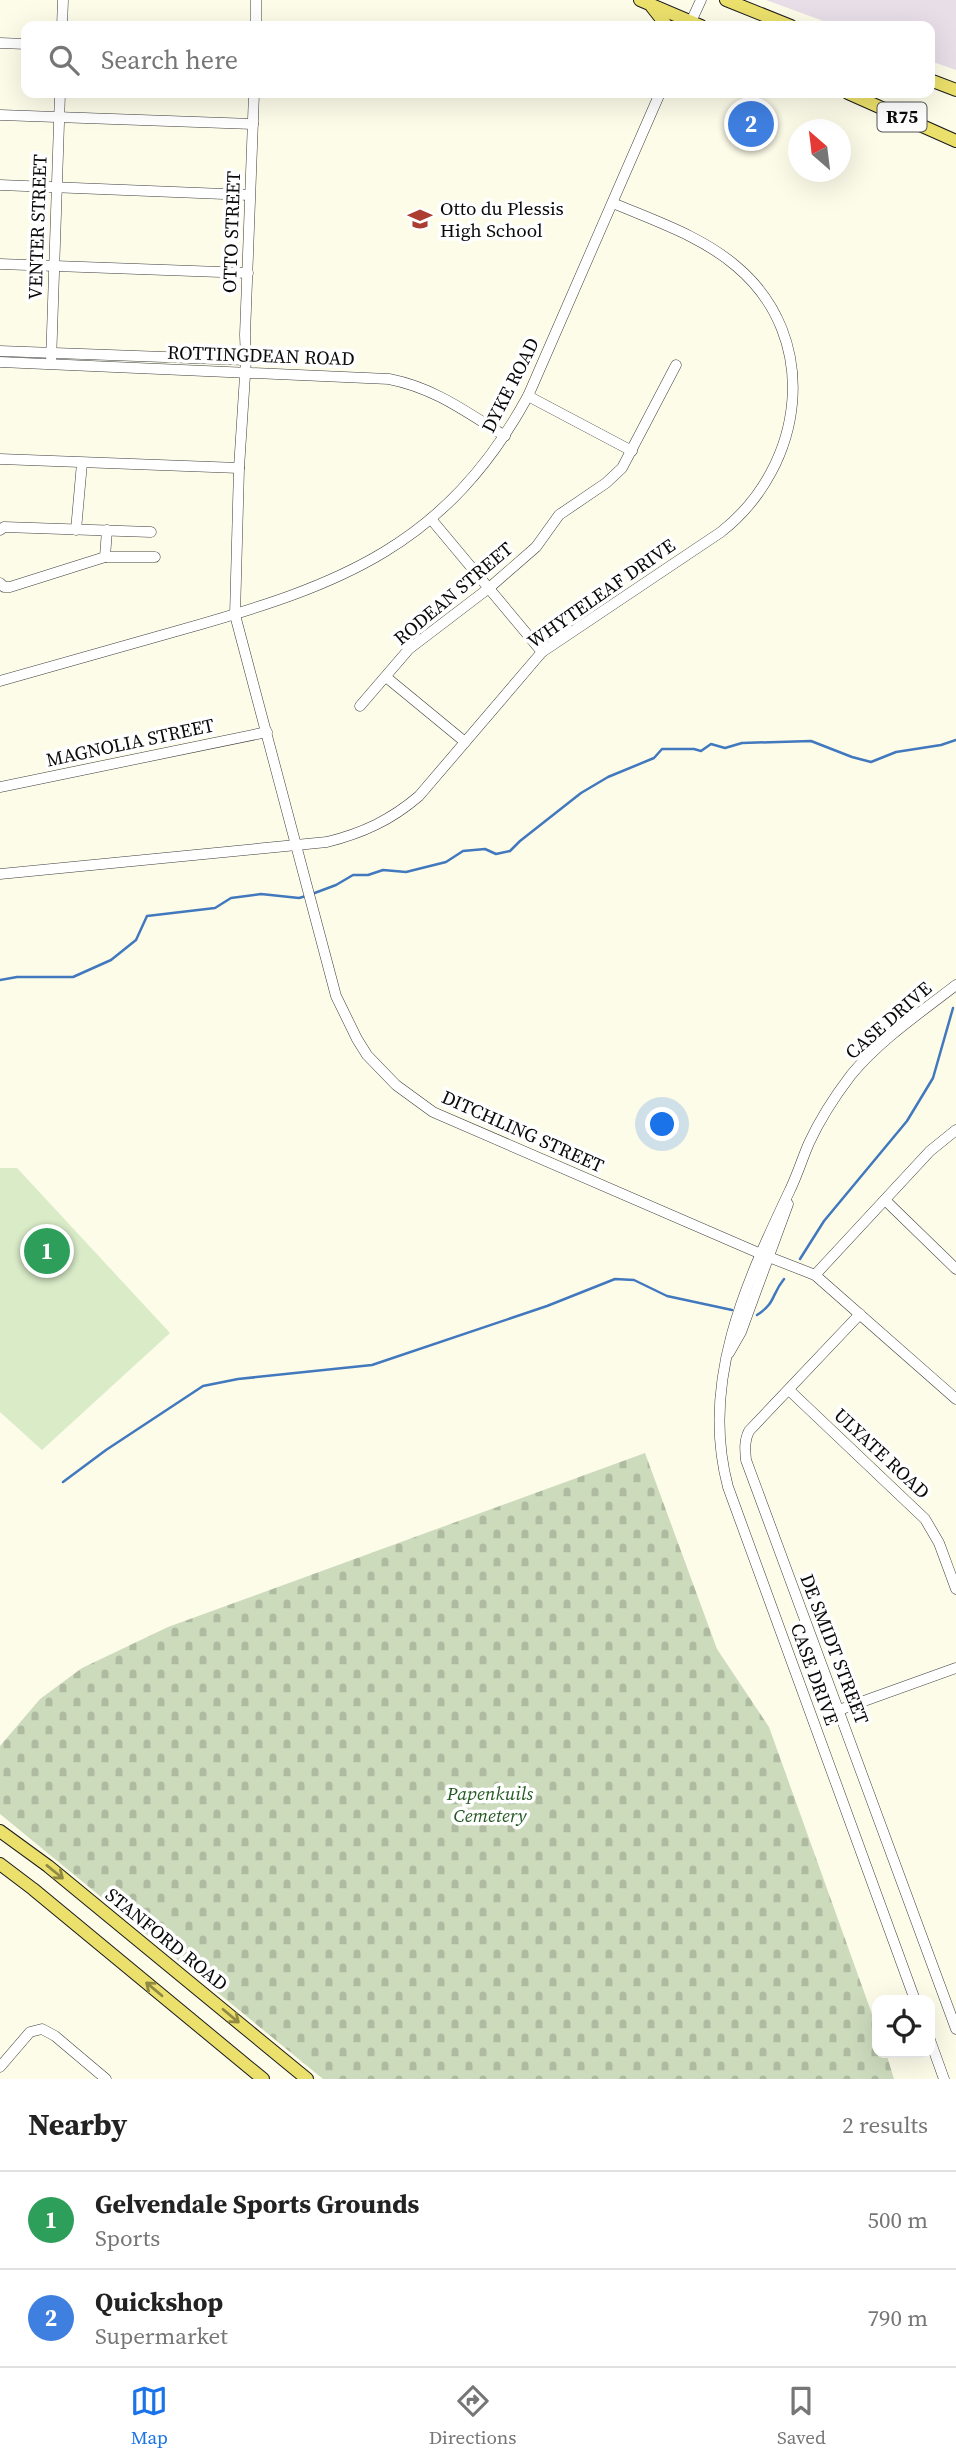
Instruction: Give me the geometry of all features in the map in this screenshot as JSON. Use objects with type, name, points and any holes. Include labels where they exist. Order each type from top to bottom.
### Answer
[{"type":"main road","points":[[726,0],[778,21]]},
{"type":"main road","points":[[644,2],[685,21]]},
{"type":"main road","points":[[644,2],[662,21]]},
{"type":"main road","name":"R75","points":[[935,82],[956,90]]},
{"type":"main road","name":"R75","points":[[859,98],[956,141]]},
{"type":"main road","name":"STANFORD ROAD","points":[[0,1831],[58,1874],[307,2079]]},
{"type":"main road","points":[[0,1864],[260,2078]]},
{"type":"main road","points":[[0,1876],[33,1889]]},
{"type":"street","points":[[62,21],[63,0]]},
{"type":"street","points":[[256,0],[256,21]]},
{"type":"street","points":[[695,21],[701,0]]},
{"type":"street","points":[[0,43],[21,44]]},
{"type":"street","name":"VENTER STREET","points":[[51,358],[60,98]]},
{"type":"street","name":"OTTO STREET","points":[[239,468],[246,360],[254,98]]},
{"type":"street","name":"DYKE ROAD","points":[[0,681],[234,615],[338,578],[392,548],[432,519],[464,489],[505,436],[528,396],[658,98]]},
{"type":"street","points":[[0,115],[253,124]]},
{"type":"street","points":[[0,185],[249,195]]},
{"type":"street","name":"WHYTELEAF DRIVE","points":[[0,874],[327,842],[358,834],[390,818],[419,796],[542,652],[735,521],[770,478],[784,446],[792,412],[792,373],[788,346],[780,324],[760,292],[737,267],[707,245],[613,203]]},
{"type":"street","points":[[0,264],[248,273]]},
{"type":"street","points":[[0,351],[51,358],[246,360]]},
{"type":"street","name":"ROTTINGDEAN ROAD","points":[[0,362],[51,358],[245,373],[376,377],[410,383],[439,394],[505,436]]},
{"type":"street","name":"RODEAN STREET","points":[[360,706],[409,649],[489,588],[536,547],[556,517],[614,476],[632,451],[676,365]]},
{"type":"street","points":[[528,396],[632,451]]},
{"type":"street","points":[[0,459],[239,468]]},
{"type":"street","points":[[76,530],[82,463]]},
{"type":"street","name":"DITCHLING STREET","points":[[239,468],[234,615],[298,845],[330,976],[345,1016],[367,1055],[397,1085],[433,1112],[765,1256],[816,1275],[956,1399]]},
{"type":"street","points":[[432,519],[542,652]]},
{"type":"street","points":[[0,530],[4,527],[151,532]]},
{"type":"street","points":[[105,557],[107,530]]},
{"type":"street","points":[[0,583],[4,587],[10,587],[105,557],[155,557]]},
{"type":"street","points":[[386,677],[465,742]]},
{"type":"street","name":"MAGNOLIA STREET","points":[[0,787],[267,732]]},
{"type":"street","name":"CASE DRIVE","points":[[913,1995],[728,1487],[720,1454],[718,1414],[720,1386],[729,1353],[741,1332],[765,1256],[787,1208],[788,1194],[819,1124],[854,1072],[903,1026],[956,985]]},
{"type":"street","points":[[816,1275],[930,1151],[956,1130]]},
{"type":"street","points":[[885,1200],[956,1269]]},
{"type":"street","name":"DE SMIDT STREET","points":[[860,1314],[749,1431],[745,1444],[746,1460],[956,2029]]},
{"type":"street","name":"ULYATE ROAD","points":[[789,1390],[925,1519],[939,1543],[956,1589]]},
{"type":"street","points":[[839,1710],[956,1668]]},
{"type":"street","points":[[0,2067],[30,2032],[43,2029],[106,2079]]},
{"type":"street","points":[[935,2054],[944,2079]]},
{"type":"shaded area","points":[[766,0],[956,0],[956,70],[935,63],[935,21],[823,21]]},
{"type":"green space","points":[[0,1168],[17,1168],[170,1333],[42,1450],[0,1412]]},
{"type":"green space","name":"Papenkuils Cemetery","points":[[645,1453],[717,1649],[769,1727],[872,2014],[872,2058],[888,2058],[894,2079],[323,2079],[0,1814],[0,1746],[40,1699],[82,1668],[168,1627]]},
{"type":"waterway","points":[[312,894],[353,875],[368,875],[383,870],[406,872],[446,862],[463,851],[485,849],[496,854],[510,851],[581,793],[608,777],[654,758],[662,749],[701,751],[711,744],[725,748],[742,743],[811,741],[871,762],[896,752],[956,740]]},
{"type":"waterway","points":[[0,980],[17,977],[73,977],[111,960],[136,940],[147,916],[215,908],[231,898],[261,894],[299,898],[306,896]]},
{"type":"waterway","points":[[800,1259],[824,1221],[907,1121],[933,1078],[953,1008]]},
{"type":"waterway","points":[[63,1482],[203,1386],[238,1379],[372,1365],[547,1306],[615,1279],[634,1280],[667,1296],[732,1310]]},
{"type":"waterway","points":[[757,1315],[770,1303],[784,1279]]},
{"type":"place","name":"Quickshop","points":[[751,124]]},
{"type":"place","name":"Otto du Plessis High School","points":[[420,219]]},
{"type":"place","name":"Gelvendale Sports Grounds","points":[[47,1251]]}]
